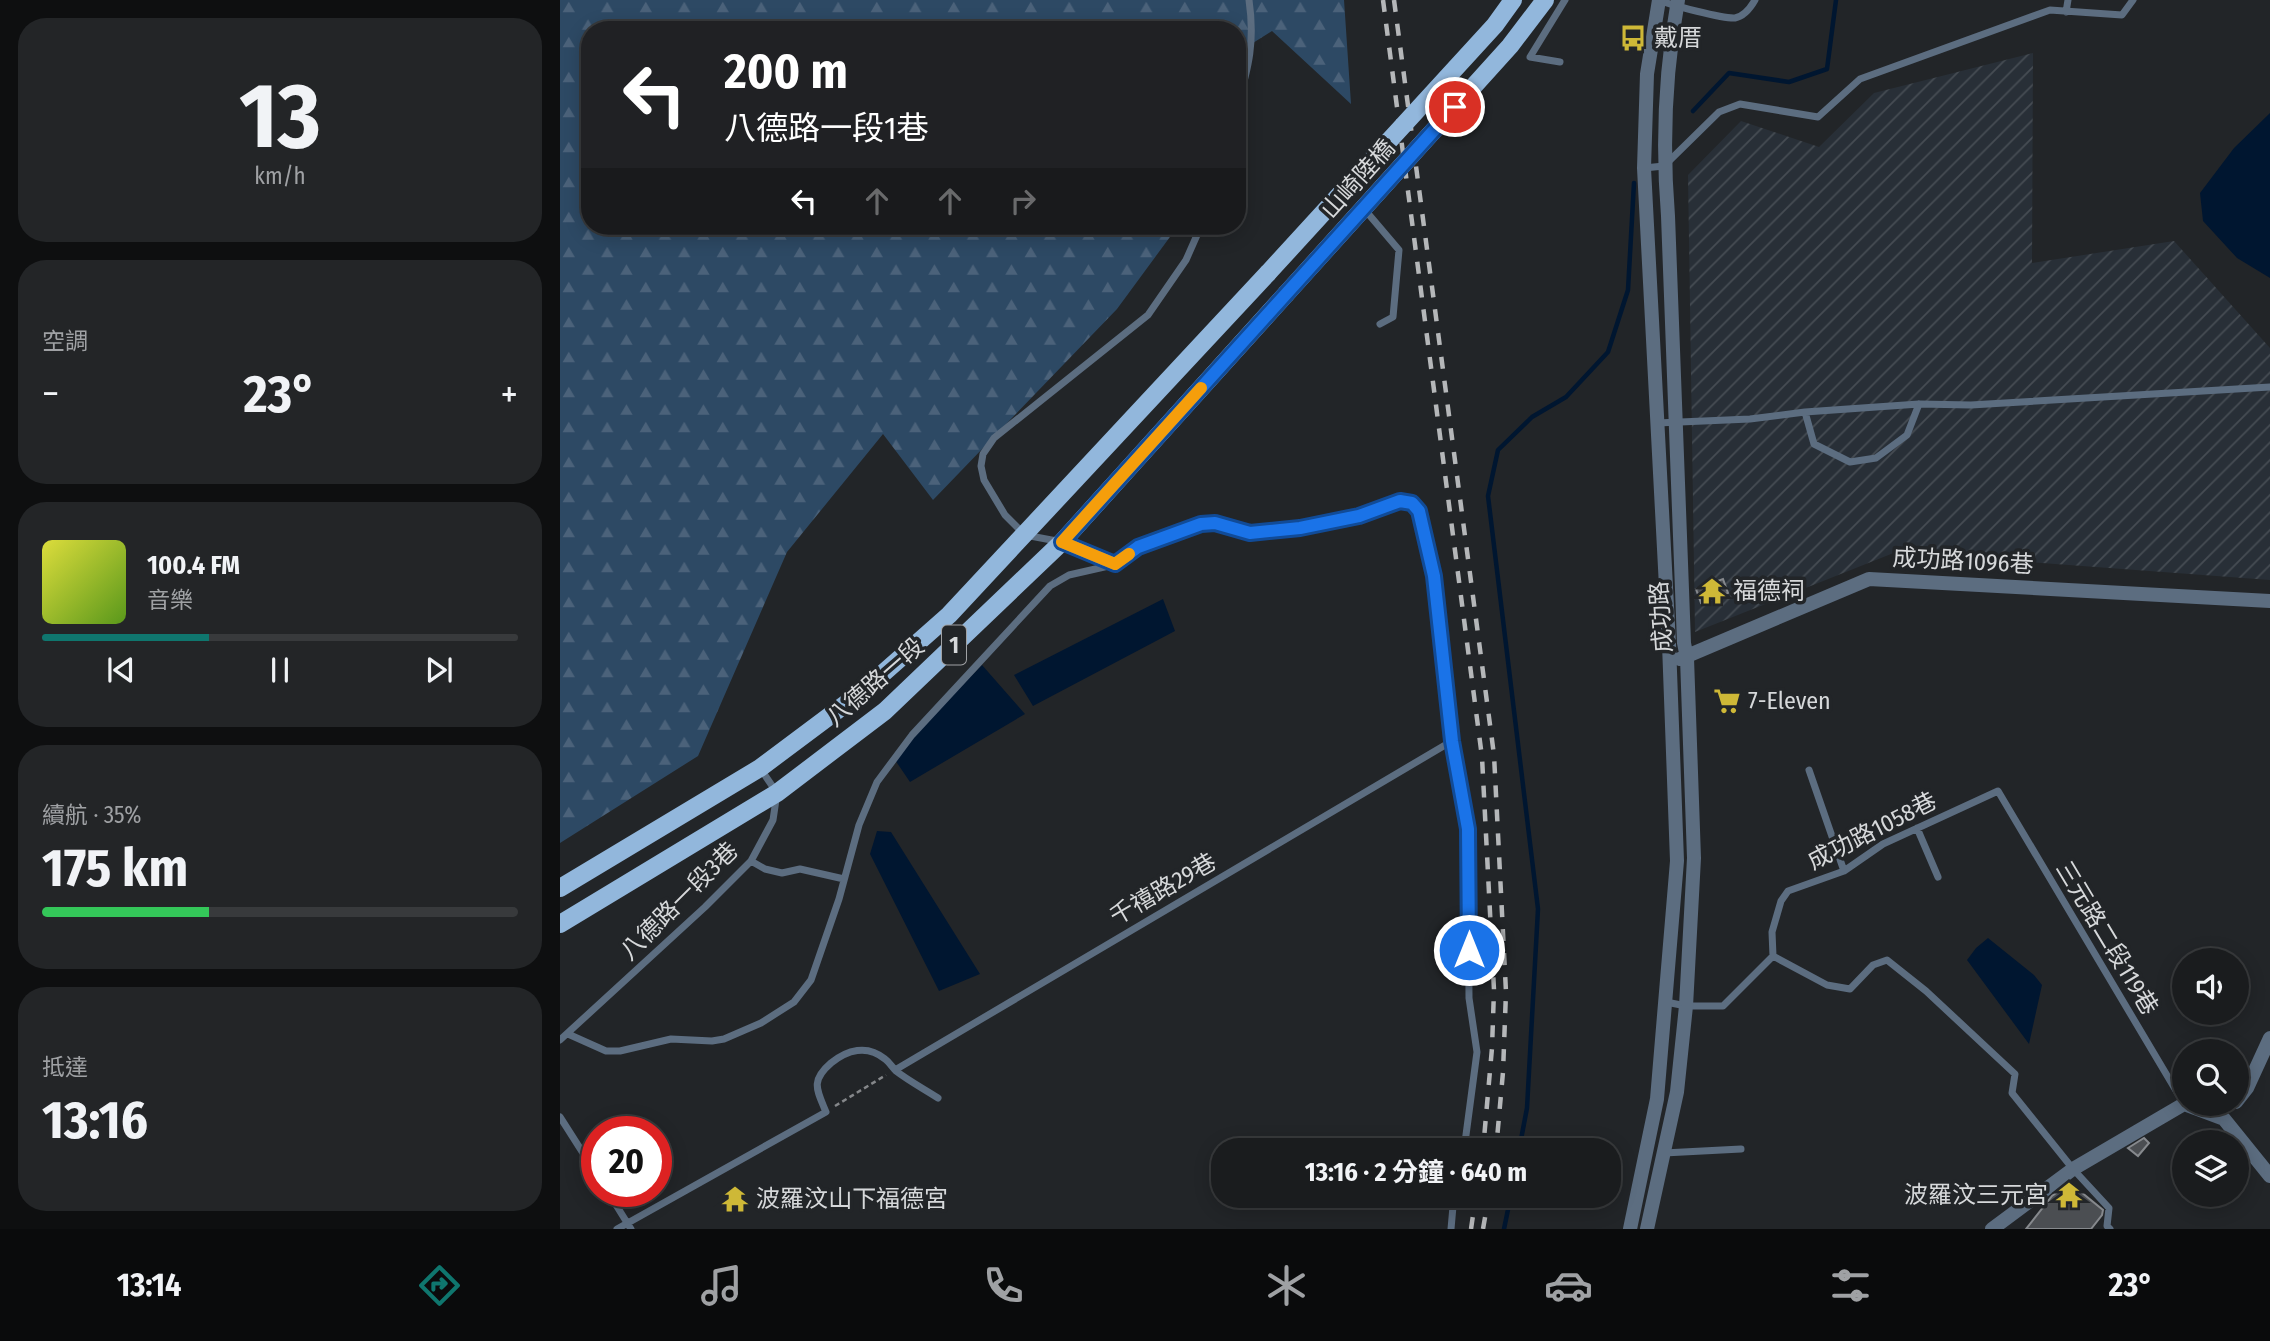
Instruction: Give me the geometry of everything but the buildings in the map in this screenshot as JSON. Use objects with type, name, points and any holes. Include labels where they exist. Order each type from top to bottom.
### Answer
[{"type":"main road","name":"山崎陸橋","points":[[1268,273],[1486,35],[1513,0]]},
{"type":"main road","name":"山崎陸橋","points":[[1286,294],[1510,46],[1545,0]]},
{"type":"main road","name":"八德路一段","points":[[560,888],[760,768],[863,691],[949,615],[1268,273]]},
{"type":"main road","name":"八德路一段","points":[[560,924],[777,793],[885,711],[1062,542],[1286,294]]},
{"type":"street","name":"成功路","points":[[1630,1229],[1657,1099],[1676,860],[1669,661],[1644,168],[1647,74],[1659,0]]},
{"type":"street","name":"成功路","points":[[1647,1229],[1676,1092],[1686,1006],[1694,858],[1664,166],[1666,72],[1677,4]]},
{"type":"street","name":"成功路1096巷","points":[[1669,661],[1687,658],[1869,579],[2270,601]]},
{"type":"street","points":[[2249,1084],[2270,1038]]},
{"type":"street","points":[[1992,1229],[2073,1169],[2172,1111]]},
{"type":"street","points":[[2216,1116],[2224,1119],[2270,1176]]},
{"type":"lane","points":[[1246,77],[1253,36],[1249,0]]},
{"type":"lane","points":[[1560,62],[1530,57],[1565,0]]},
{"type":"lane","points":[[1659,0],[1735,18],[1748,11],[1755,0]]},
{"type":"lane","points":[[2066,12],[2068,0]]},
{"type":"lane","points":[[1644,168],[1664,166],[1719,111],[1740,104],[1818,117],[1860,79],[2050,10],[2122,15],[2133,0]]},
{"type":"lane","points":[[1364,209],[1399,250],[1393,317],[1380,324]]},
{"type":"lane","points":[[1115,564],[1062,542],[1025,535],[1005,515],[984,480],[981,466],[983,454],[994,438],[1148,315],[1186,260],[1197,235]]},
{"type":"lane","points":[[1656,423],[1750,419],[1805,412],[1919,404],[1971,405],[2270,387]]},
{"type":"lane","points":[[1805,412],[1814,444],[1850,461],[1876,458],[1907,435],[1919,404]]},
{"type":"lane","points":[[568,1034],[606,1051],[620,1051],[671,1038],[697,1042],[724,1039],[761,1023],[794,1002],[811,980],[859,825],[877,782],[912,735],[1050,586],[1069,575],[1115,564],[1138,547],[1201,524],[1215,523],[1250,533],[1300,528],[1359,516],[1400,501],[1412,503],[1419,511],[1434,576],[1452,741],[1468,829],[1469,998],[1477,1052],[1466,1138]]},
{"type":"lane","name":"千禧路29巷","points":[[895,1070],[1452,741]]},
{"type":"lane","points":[[760,768],[777,793]]},
{"type":"lane","points":[[1809,769],[1844,871]]},
{"type":"lane","name":"成功路1058巷","points":[[1773,956],[1772,932],[1781,901],[1788,891],[1844,871],[1884,844],[1998,791]]},
{"type":"lane","name":"三元路二段119巷","points":[[1998,791],[2172,1084]]},
{"type":"lane","name":"八德路一段3巷","points":[[560,1040],[751,862],[773,820],[777,793]]},
{"type":"lane","points":[[1917,828],[1938,877]]},
{"type":"lane","points":[[751,862],[782,873],[800,870],[844,879]]},
{"type":"lane","points":[[1666,1002],[1686,1006],[1723,1006],[1773,956],[1827,985],[1850,989],[1873,965],[1887,960],[1926,991],[2015,1074],[2012,1093],[2073,1169],[2109,1208],[2109,1229]]},
{"type":"lane","points":[[617,1229],[629,1226],[826,1112],[818,1091],[820,1073],[833,1061],[856,1049],[874,1051],[895,1070],[938,1098]]},
{"type":"lane","points":[[560,1117],[581,1150]]},
{"type":"lane","points":[[1664,1153],[1741,1149]]},
{"type":"lane","points":[[617,1207],[629,1226]]},
{"type":"lane","points":[[1451,1229],[1453,1208]]},
{"type":"path","points":[[826,1112],[895,1070]]},
{"type":"shaded area","points":[[2033,53],[2032,263],[2174,241],[2270,348],[2270,580],[1896,552],[1695,632],[1688,175],[1741,121],[1819,147],[1874,93]]},
{"type":"shaded area","points":[[2270,113],[2270,278],[2237,258],[2203,221],[2200,193],[2234,148]]},
{"type":"shaded area","points":[[1163,599],[1175,631],[1033,706],[1014,675]]},
{"type":"shaded area","points":[[982,665],[1025,714],[910,782],[893,757]]},
{"type":"shaded area","points":[[877,831],[891,832],[980,974],[939,991],[870,854]]},
{"type":"shaded area","points":[[1988,938],[2034,975],[2042,985],[2029,1044],[1967,960]]},
{"type":"green space","points":[[560,0],[1344,0],[1351,104],[1272,31],[1246,47],[1246,21],[581,21],[581,235],[1171,235],[1117,309],[933,500],[883,434],[787,552],[698,756],[560,843]]},
{"type":"waterway","points":[[1693,111],[1729,73],[1789,82],[1827,69],[1836,0]]},
{"type":"waterway","points":[[1521,1138],[1527,1108],[1538,909],[1488,496],[1498,450],[1532,417],[1566,397],[1608,352],[1628,290],[1634,183]]},
{"type":"waterway","points":[[1504,1229],[1508,1208]]},
{"type":"railway","points":[[1383,0],[1482,757],[1494,990],[1484,1138]]},
{"type":"railway","points":[[1394,0],[1494,755],[1506,992],[1497,1138]]},
{"type":"railway","points":[[1471,1229],[1474,1208]]},
{"type":"railway","points":[[1483,1229],[1487,1208]]},
{"type":"slow traffic","points":[[1129,554],[1115,564],[1062,542],[1201,388]]},
{"type":"place","name":"戴厝","points":[[1633,38]]},
{"type":"place","name":"福德祠","points":[[1712,591]]},
{"type":"place","name":"7-Eleven","points":[[1727,701]]},
{"type":"place","name":"波羅汶三元宮","points":[[2069,1195]]},
{"type":"place","name":"波羅汶山下福德宮","points":[[735,1199]]},
{"type":"route","points":[[1455,107],[1062,542],[1115,564],[1138,547],[1201,524],[1215,523],[1250,533],[1300,528],[1359,516],[1400,501],[1412,503],[1419,511],[1434,576],[1452,741],[1468,829],[1469,950]]}]
